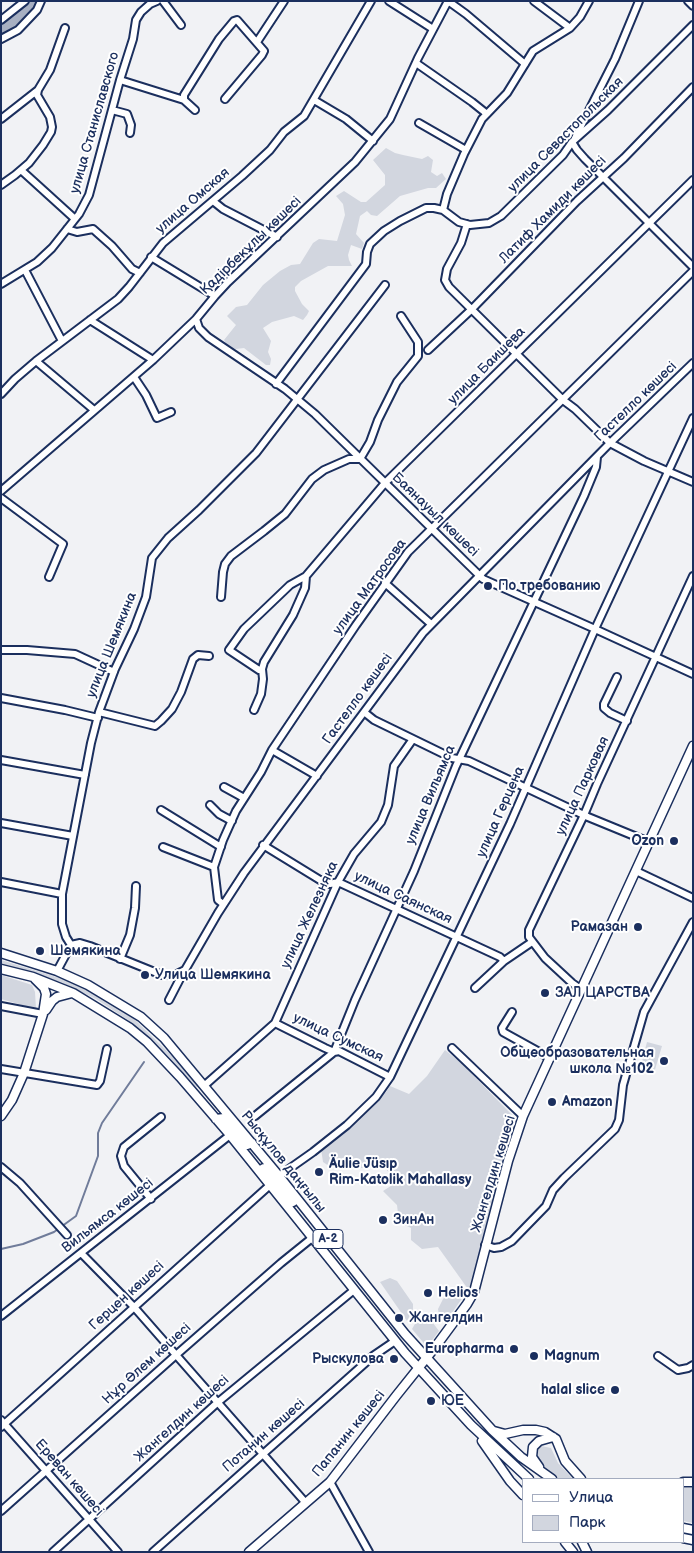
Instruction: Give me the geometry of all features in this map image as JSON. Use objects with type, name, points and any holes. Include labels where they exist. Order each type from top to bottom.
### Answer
[{"type":"main road","name":"Жангелдин көшесі","points":[[419,1368],[474,1292],[508,1161],[523,1116],[693,746]]},
{"type":"main road","name":"Рысқұлов даңғылы","points":[[1,953],[34,962],[88,985],[141,1017],[164,1038],[279,1176],[405,1334],[492,1430],[520,1457],[548,1477]]},
{"type":"main road","name":"Рысқұлов даңғылы","points":[[1,969],[33,977],[73,993],[130,1028],[147,1042],[230,1135],[395,1341],[471,1425],[528,1478]]},
{"type":"main road","points":[[1,1116],[12,1100],[24,1073],[43,1014],[46,994],[44,988],[33,977]]},
{"type":"main road","points":[[43,1014],[57,997],[73,993]]},
{"type":"main road","points":[[216,1119],[224,1118],[247,1145],[252,1143]]},
{"type":"main road","points":[[259,1171],[264,1168],[266,1169],[294,1204],[300,1202]]},
{"type":"main road","points":[[312,1238],[322,1236],[351,1272],[354,1271]]},
{"type":"main road","name":"Папанин көшесі","points":[[249,1552],[330,1482],[419,1368]]},
{"type":"main road","points":[[471,1425],[510,1481],[522,1494]]},
{"type":"main road","points":[[492,1430],[505,1434],[523,1430],[546,1432],[556,1439],[560,1452],[570,1468],[580,1478]]},
{"type":"main road","points":[[548,1477],[532,1457],[532,1452],[535,1443],[553,1437]]},
{"type":"main road","points":[[565,1543],[574,1552]]},
{"type":"street","points":[[1,20],[25,1]]},
{"type":"street","points":[[1,39],[18,30],[33,15],[41,1]]},
{"type":"street","points":[[164,1],[181,25]]},
{"type":"street","points":[[257,42],[284,1]]},
{"type":"street","name":"улица Омская","points":[[1,394],[36,361],[118,299],[171,235],[213,201],[270,150],[284,132],[304,116],[371,1]]},
{"type":"street","points":[[389,1],[433,29]]},
{"type":"street","points":[[448,1],[525,64]]},
{"type":"street","name":"Қадірбекұлы көшесі","points":[[1,490],[153,360],[196,319],[215,296],[355,162],[390,119],[448,1]]},
{"type":"street","points":[[534,1],[570,28]]},
{"type":"street","points":[[443,210],[447,194],[482,119],[507,93],[533,51],[570,28],[580,17],[589,1]]},
{"type":"street","points":[[639,1],[615,59],[572,142],[577,150],[693,269]]},
{"type":"street","points":[[688,1],[693,6]]},
{"type":"street","name":"улица Станиславского","points":[[1,284],[37,262],[52,248],[76,219],[89,195],[133,39],[136,20],[141,12],[152,2]]},
{"type":"street","points":[[184,100],[184,94],[210,53],[234,21],[237,20],[264,51],[225,99]]},
{"type":"street","name":"улица Севастопольская","points":[[467,224],[470,226],[488,223],[501,216],[563,155],[572,142],[608,110],[693,25]]},
{"type":"street","points":[[1,119],[38,90],[50,70],[65,28]]},
{"type":"street","points":[[416,63],[487,114]]},
{"type":"street","points":[[120,80],[184,100],[195,110]]},
{"type":"street","name":"Латиф Хамиди көшесі","points":[[428,350],[472,309],[577,201],[631,151],[693,87]]},
{"type":"street","points":[[1,185],[21,170],[43,145],[51,132],[51,121],[37,95],[38,90]]},
{"type":"street","points":[[314,100],[346,119],[373,141]]},
{"type":"street","points":[[112,110],[128,114],[131,125],[130,133]]},
{"type":"street","points":[[419,122],[466,150]]},
{"type":"street","points":[[21,170],[76,219]]},
{"type":"street","name":"улица Баишева","points":[[262,669],[259,670],[229,650],[244,630],[295,581],[306,576],[386,484],[693,180]]},
{"type":"street","points":[[213,201],[223,209],[277,237]]},
{"type":"street","points":[[276,384],[366,264],[370,244],[384,231],[426,208],[443,210],[451,217],[467,224],[462,243],[447,269],[445,280],[449,287],[563,400],[610,443],[644,461],[693,482]]},
{"type":"street","points":[[67,229],[77,232],[94,229],[132,269],[140,273]]},
{"type":"street","points":[[151,257],[215,296]]},
{"type":"street","name":"улица Матросова","points":[[223,904],[218,900],[214,867],[232,821],[244,798],[272,750],[408,552],[693,269]]},
{"type":"street","points":[[25,270],[62,341]]},
{"type":"street","name":"улица Шемякина","points":[[72,945],[66,936],[62,924],[62,894],[91,743],[98,715],[114,672],[134,629],[146,597],[152,558],[168,538],[247,463],[385,285]]},
{"type":"street","points":[[220,597],[225,564],[231,556],[285,514],[312,479],[324,470],[349,459],[360,459],[370,442],[378,420],[397,382],[418,356],[418,342],[401,316]]},
{"type":"street","name":"Баянауыл көшесі","points":[[196,319],[199,328],[208,337],[297,399],[315,414],[479,575],[490,583],[693,674]]},
{"type":"street","points":[[90,320],[153,360]]},
{"type":"street","points":[[36,361],[94,410]]},
{"type":"street","name":"Гастелло көшесі","points":[[169,1000],[223,904],[263,845],[317,776],[406,655],[432,624],[479,575],[610,443],[693,363]]},
{"type":"street","points":[[134,377],[146,395],[157,418],[171,412]]},
{"type":"street","name":"улица Герцена","points":[[279,1176],[347,1125],[376,1097],[390,1077],[526,787],[595,629],[693,418]]},
{"type":"street","name":"улица Вильямса","points":[[255,1116],[334,1052],[414,871],[459,760],[584,496],[596,467],[597,457]]},
{"type":"street","points":[[1,498],[64,544],[49,577]]},
{"type":"street","name":"улица Баишева","points":[[254,710],[261,694],[262,669],[293,614],[305,588],[306,576]]},
{"type":"street","name":"улица Парковая","points":[[532,942],[529,937],[529,930],[584,815],[693,576]]},
{"type":"street","points":[[386,583],[432,624]]},
{"type":"street","points":[[1,650],[75,654],[114,672]]},
{"type":"street","points":[[1,698],[154,726],[161,722],[172,709],[181,692],[193,659],[198,655],[209,656]]},
{"type":"street","points":[[617,677],[604,704],[604,708],[627,721]]},
{"type":"street","points":[[364,712],[374,720],[452,758],[469,762],[584,815],[649,842]]},
{"type":"street","name":"улица Железняка","points":[[204,1085],[275,1023],[338,882],[354,854],[381,822],[388,805],[394,766],[413,739]]},
{"type":"street","points":[[272,750],[317,776]]},
{"type":"street","points":[[1,760],[85,775]]},
{"type":"street","points":[[224,787],[244,798]]},
{"type":"street","points":[[210,805],[219,814],[232,821]]},
{"type":"street","points":[[161,810],[221,847]]},
{"type":"street","points":[[1,823],[73,836]]},
{"type":"street","name":"улица Саянская","points":[[263,845],[320,880],[330,884],[338,882],[456,936],[500,957],[504,961]]},
{"type":"street","points":[[163,847],[214,867]]},
{"type":"street","points":[[636,871],[693,898]]},
{"type":"street","points":[[1,882],[62,894]]},
{"type":"street","points":[[120,959],[130,935],[135,908],[136,886]]},
{"type":"street","points":[[486,1245],[494,1248],[501,1247],[512,1241],[546,1206],[553,1190],[564,1178],[615,1130],[620,1120],[624,1085],[644,1012],[693,922]]},
{"type":"street","points":[[475,988],[504,961],[532,942],[565,977],[582,990]]},
{"type":"street","points":[[57,971],[72,945],[80,944],[90,946],[162,976],[175,975],[185,970]]},
{"type":"street","points":[[1,1006],[43,1014]]},
{"type":"street","points":[[512,1012],[502,1028],[502,1032],[550,1058]]},
{"type":"street","name":"улица Сумская","points":[[275,1023],[334,1052],[339,1051],[390,1077]]},
{"type":"street","points":[[452,1048],[523,1116]]},
{"type":"street","points":[[1,1069],[97,1085],[100,1081],[107,1049]]},
{"type":"street","points":[[151,1199],[124,1166],[121,1156],[124,1147],[161,1117]]},
{"type":"street","name":"Вильямса көшесі","points":[[1,1316],[82,1254],[230,1135]]},
{"type":"street","points":[[1,1168],[20,1183],[65,1233]]},
{"type":"street","name":"Герцен көшесі","points":[[2,1424],[270,1186]]},
{"type":"street","name":"Нұр Әлем көшесі","points":[[1,1511],[176,1355],[312,1238]]},
{"type":"street","points":[[82,1254],[134,1307],[305,1502]]},
{"type":"street","name":"Жангелдин көшесі","points":[[53,1552],[217,1403],[354,1290]]},
{"type":"street","name":"Потанин көшесі","points":[[152,1552],[373,1356],[395,1341]]},
{"type":"street","points":[[658,1356],[678,1370],[693,1366]]},
{"type":"street","name":"Ереван көшесі","points":[[2,1424],[118,1552]]},
{"type":"street","points":[[330,1482],[368,1552]]},
{"type":"green space","points":[[386,148],[395,153],[422,159],[428,156],[433,160],[431,172],[437,176],[442,173],[446,179],[436,188],[428,188],[400,196],[377,216],[371,215],[367,211],[360,216],[356,234],[364,243],[362,249],[351,245],[348,255],[352,266],[328,266],[301,281],[295,287],[295,291],[302,304],[309,311],[303,320],[294,316],[272,322],[263,328],[271,341],[268,352],[271,359],[270,365],[266,365],[244,348],[228,348],[224,340],[236,325],[227,316],[236,307],[247,305],[263,285],[280,271],[291,265],[300,264],[313,243],[319,239],[337,241],[345,215],[343,204],[336,196],[344,191],[361,202],[366,202],[385,185],[385,175],[373,160]]},
{"type":"green space","points":[[1,960],[63,979],[99,996],[131,1016],[200,1086],[196,1087],[166,1054],[128,1020],[96,999],[61,982],[1,964]]},
{"type":"green space","points":[[1,975],[32,985],[35,992],[36,1009],[1,999]]},
{"type":"green space","points":[[647,1042],[662,1046],[654,1073],[640,1069]]},
{"type":"green space","points":[[445,1050],[461,1063],[517,1120],[475,1278],[468,1289],[438,1247],[422,1249],[411,1240],[411,1228],[399,1222],[397,1205],[383,1191],[397,1182],[385,1168],[359,1168],[341,1162],[329,1166],[323,1162],[321,1149],[344,1134],[357,1117],[368,1109],[390,1086],[409,1094],[427,1076]]},
{"type":"green space","points":[[390,1278],[397,1281],[413,1304],[413,1309],[407,1321],[380,1282]]},
{"type":"green space","points":[[449,1293],[463,1297],[445,1323],[439,1315],[438,1309],[443,1299]]},
{"type":"green space","points":[[424,1315],[430,1319],[439,1331],[427,1347],[412,1329],[419,1317]]},
{"type":"green space","points":[[541,1446],[551,1448],[558,1463],[572,1478],[558,1478],[549,1474],[536,1459],[535,1452]]},
{"type":"green space","points":[[684,1488],[693,1488],[693,1523],[684,1521]]},
{"type":"waterway","points":[[1,30],[11,23],[32,1]]},
{"type":"waterway","points":[[1,1249],[23,1244],[54,1232],[76,1216],[98,1156],[98,1133],[102,1123],[144,1062]]},
{"type":"place","name":"По требованию","points":[[488,586]]},
{"type":"place","name":"Ozon","points":[[674,841]]},
{"type":"place","name":"Рамазан","points":[[638,927]]},
{"type":"place","name":"Шемякина","points":[[40,951]]},
{"type":"place","name":"Улица Шемякина","points":[[145,975]]},
{"type":"place","name":"ЗАЛ ЦАРСТВА","points":[[545,993]]},
{"type":"place","name":"Общеобразовательная школа №102","points":[[664,1061]]},
{"type":"place","name":"Amazon","points":[[552,1102]]},
{"type":"place","name":"Äulie Jüsıp Rim-Katolik Mahallasy","points":[[319,1172]]},
{"type":"place","name":"ЗинАн","points":[[383,1220]]},
{"type":"place","name":"Helios","points":[[428,1293]]},
{"type":"place","name":"Жангелдин","points":[[399,1318]]},
{"type":"place","name":"Europharma","points":[[514,1349]]},
{"type":"place","name":"Magnum","points":[[534,1356]]},
{"type":"place","name":"Рыскулова","points":[[394,1359]]},
{"type":"place","name":"halal slice","points":[[615,1390]]},
{"type":"place","name":"ЮЕ","points":[[431,1401]]}]
